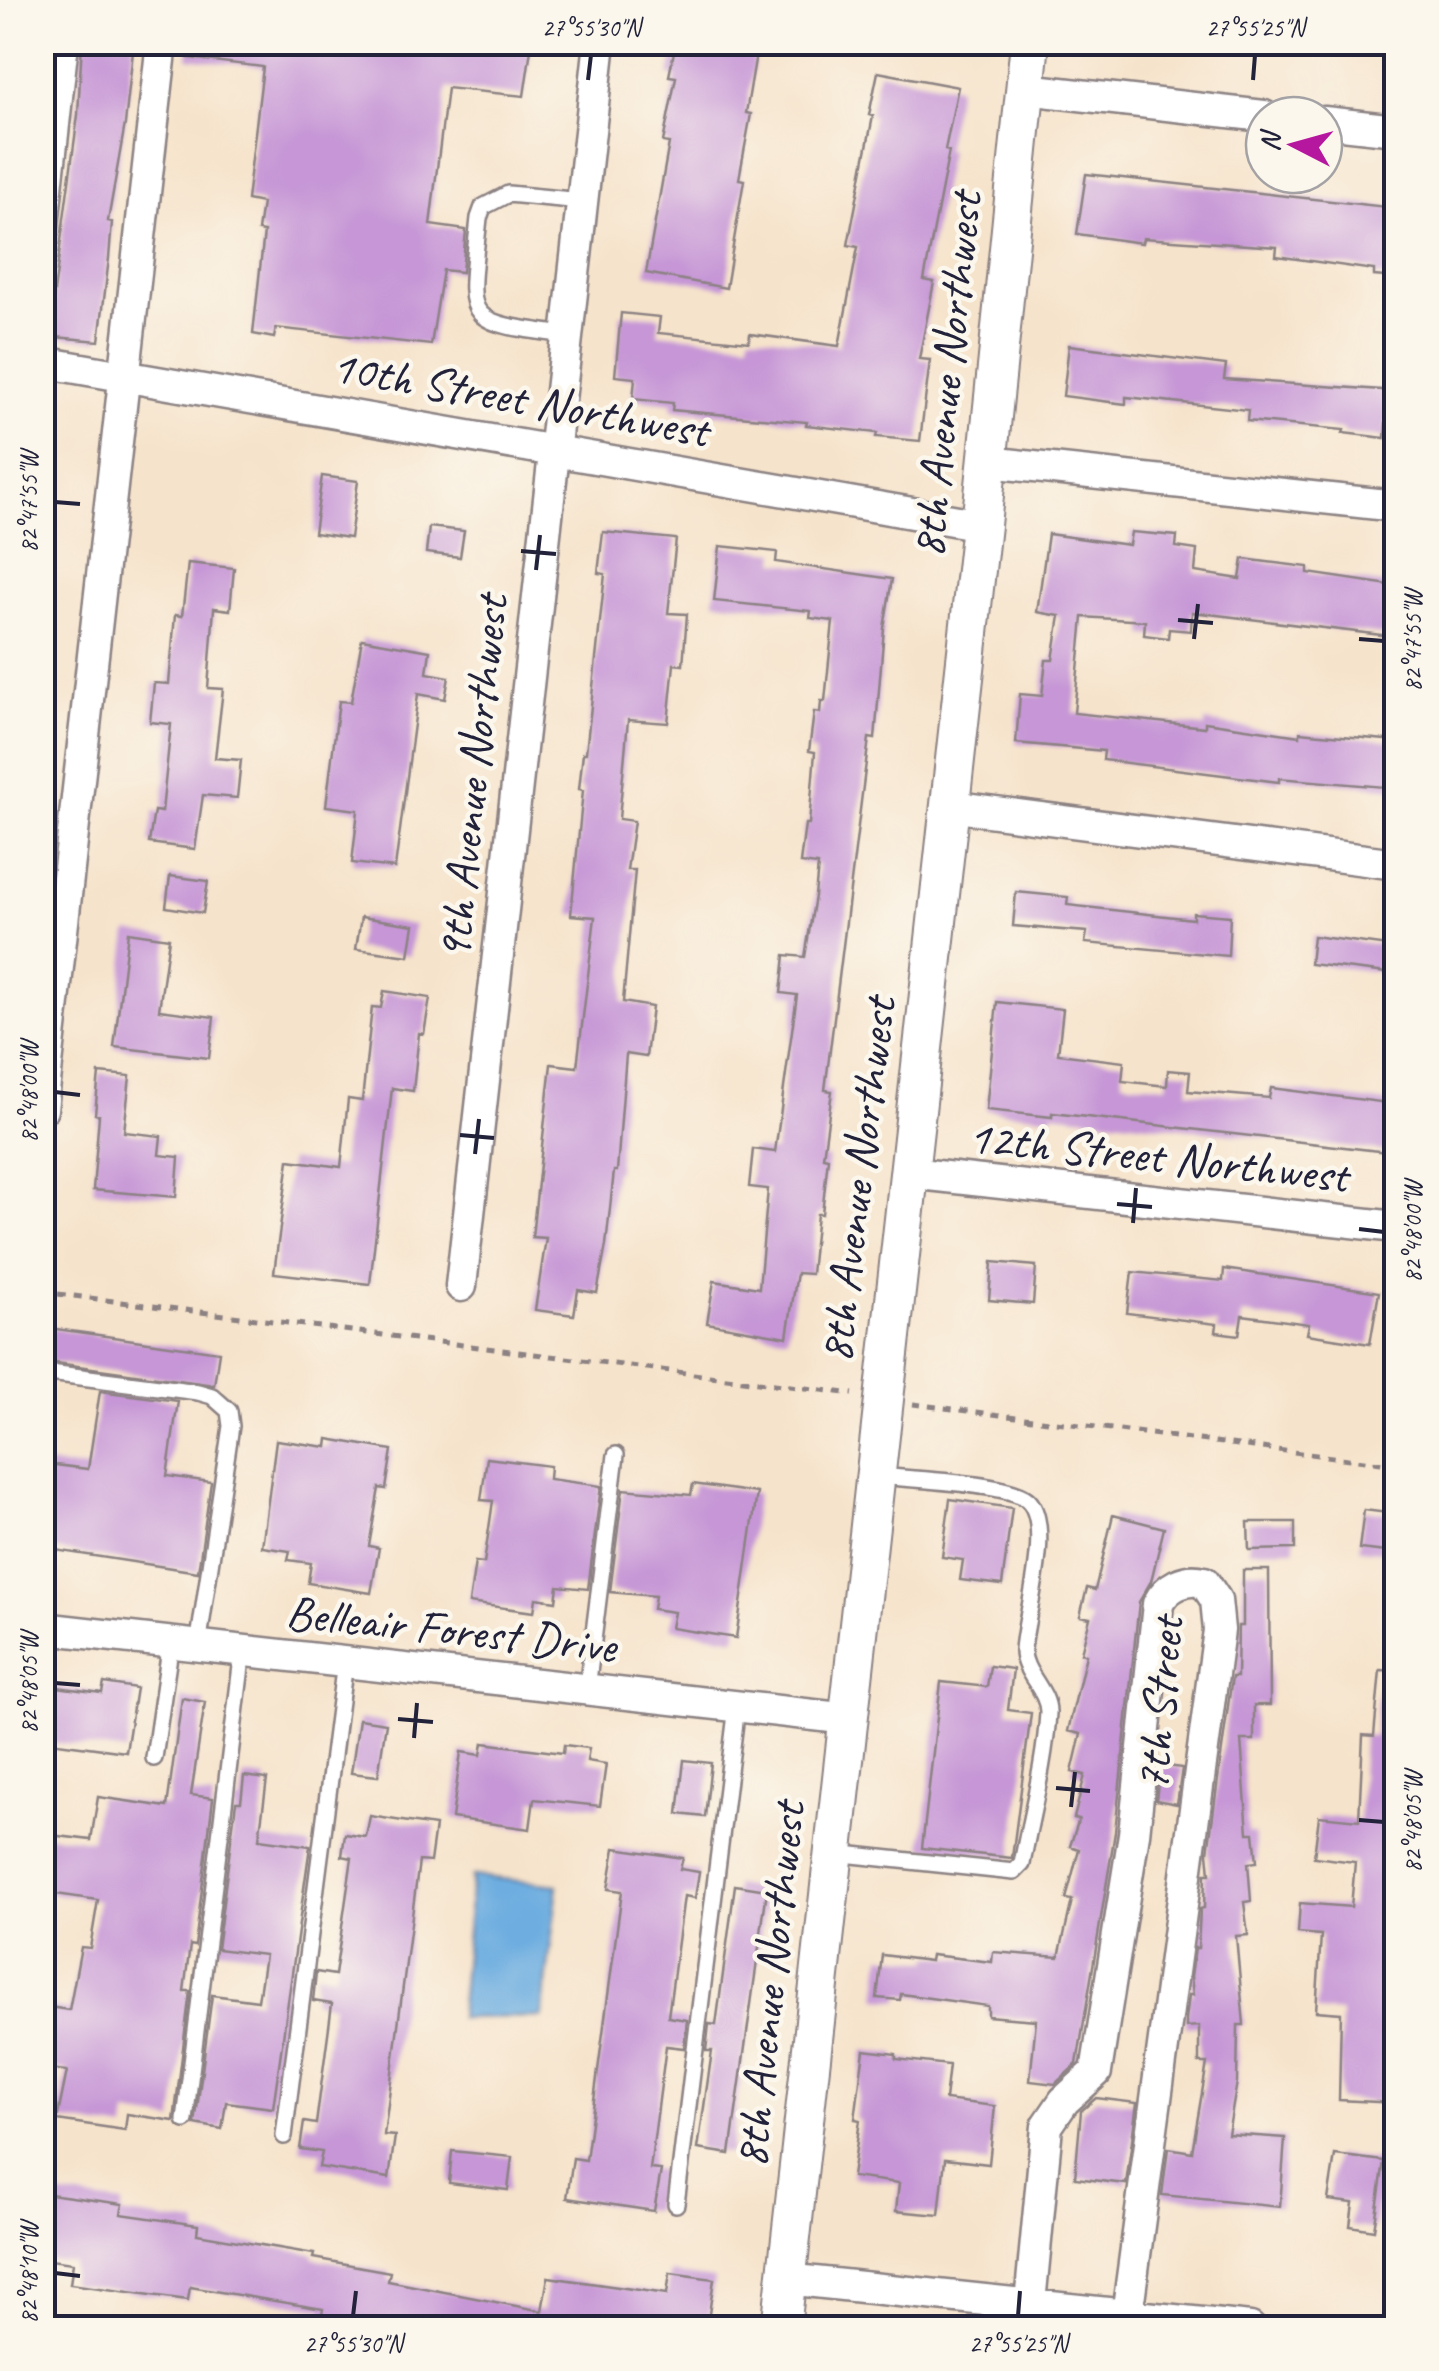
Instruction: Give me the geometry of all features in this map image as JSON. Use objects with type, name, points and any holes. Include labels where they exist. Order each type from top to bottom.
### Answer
[{"type":"street","points":[[42,234],[63,42]]},
{"type":"street","points":[[42,1109],[162,42]]},
{"type":"street","name":"9th Avenue Northwest","points":[[461,1286],[600,42]]},
{"type":"street","name":"8th Avenue Northwest","points":[[780,2328],[988,462],[1030,42]]},
{"type":"street","points":[[1026,89],[1244,114]]},
{"type":"street","points":[[1344,124],[1396,130]]},
{"type":"street","name":"10th Street Northwest","points":[[42,362],[981,526]]},
{"type":"street","points":[[988,462],[1396,506]]},
{"type":"street","points":[[949,806],[1396,864]]},
{"type":"street","name":"12th Street Northwest","points":[[910,1174],[1396,1228]]},
{"type":"street","name":"7th Street","points":[[1030,2303],[1047,2126],[1064,2102],[1096,2072],[1134,1834],[1158,1604],[1163,1592],[1191,1579],[1204,1582],[1216,1600],[1219,1630],[1128,2315]]},
{"type":"street","name":"Belleair Forest Drive","points":[[42,1628],[849,1719]]},
{"type":"street","points":[[786,2279],[1250,2328]]},
{"type":"lane","points":[[567,335],[499,326],[485,321],[475,310],[471,294],[479,218],[483,206],[508,194],[582,201]]},
{"type":"lane","points":[[42,1372],[198,1392],[212,1396],[229,1412],[231,1426],[219,1518],[154,1758]]},
{"type":"lane","points":[[587,1689],[616,1455]]},
{"type":"lane","points":[[834,1853],[1014,1872],[1022,1864],[1045,1736],[1048,1707],[1022,1654],[1034,1588],[1039,1524],[1028,1500],[1006,1490],[876,1476]]},
{"type":"lane","points":[[185,2120],[244,1650]]},
{"type":"lane","points":[[284,2136],[345,1662]]},
{"type":"lane","points":[[676,2204],[737,1706]]},
{"type":"path","points":[[42,1292],[1396,1465]]},
{"type":"water","points":[[472,1876],[558,1885],[542,2017],[459,2018]]},
{"type":"building","points":[[82,42],[134,42],[108,221],[112,222],[99,341],[44,336],[47,307],[52,307],[78,115]]},
{"type":"building","points":[[189,42],[532,42],[524,96],[447,88],[430,225],[466,230],[462,272],[443,270],[431,345],[276,328],[274,338],[253,334],[264,232],[258,231],[262,203],[247,200],[263,67],[188,58]]},
{"type":"building","points":[[676,42],[730,42],[757,48],[746,113],[751,114],[739,179],[744,180],[726,288],[646,273],[669,143],[663,142],[676,77],[669,76]]},
{"type":"building","points":[[878,72],[958,87],[924,280],[934,282],[919,359],[930,360],[920,441],[876,437],[877,433],[806,425],[807,422],[672,410],[673,403],[633,399],[635,378],[615,376],[621,313],[660,317],[658,333],[749,342],[750,334],[839,346],[858,247],[848,245]]},
{"type":"building","points":[[1086,174],[1244,191],[1244,195],[1396,208],[1396,278],[1374,276],[1374,270],[1276,256],[1277,247],[1143,238],[1142,243],[1077,234]]},
{"type":"building","points":[[1069,345],[1226,365],[1224,379],[1396,391],[1396,424],[1386,423],[1385,438],[1247,421],[1248,410],[1126,397],[1126,404],[1063,396]]},
{"type":"building","points":[[322,476],[358,481],[350,538],[314,533]]},
{"type":"building","points":[[429,527],[464,531],[460,557],[426,553]]},
{"type":"building","points":[[603,532],[676,539],[668,613],[687,614],[683,665],[674,664],[668,723],[628,720],[619,819],[634,821],[627,870],[635,870],[623,1002],[652,1007],[646,1057],[626,1054],[617,1171],[597,1293],[578,1290],[574,1315],[535,1310],[546,1238],[532,1237],[551,1064],[577,1067],[595,917],[571,915],[583,790],[579,789],[605,574],[598,573]]},
{"type":"building","points":[[1131,532],[1177,536],[1176,547],[1197,550],[1195,572],[1240,579],[1243,559],[1308,567],[1308,573],[1396,586],[1390,636],[1192,612],[1191,631],[1169,629],[1168,638],[1144,635],[1145,621],[1083,617],[1074,713],[1205,727],[1205,722],[1300,736],[1300,732],[1396,741],[1396,788],[1279,778],[1279,782],[1103,760],[1104,751],[1016,743],[1020,694],[1042,696],[1046,660],[1053,660],[1060,616],[1037,612],[1048,534],[1129,545]]},
{"type":"building","points":[[720,546],[777,552],[776,562],[892,579],[875,739],[869,738],[825,1090],[832,1091],[823,1157],[828,1158],[822,1214],[817,1214],[811,1274],[797,1273],[787,1337],[707,1323],[714,1281],[759,1288],[768,1189],[749,1187],[753,1149],[775,1152],[797,995],[781,993],[785,955],[805,957],[815,896],[818,865],[800,863],[805,824],[809,824],[815,752],[809,751],[814,712],[820,713],[821,701],[825,701],[833,621],[810,618],[811,611],[714,601]]},
{"type":"building","points":[[188,563],[234,568],[230,610],[214,608],[208,688],[223,689],[215,758],[241,760],[237,798],[203,795],[195,849],[149,843],[154,811],[162,812],[171,724],[150,722],[154,683],[169,684],[175,615],[182,616]]},
{"type":"building","points":[[362,639],[430,651],[427,673],[449,677],[445,699],[418,694],[395,868],[352,863],[358,810],[326,806],[339,701],[351,702]]},
{"type":"building","points":[[170,876],[208,881],[203,913],[166,907]]},
{"type":"building","points":[[1016,892],[1068,897],[1067,905],[1193,919],[1193,913],[1230,916],[1228,956],[1085,943],[1087,932],[1013,926]]},
{"type":"building","points":[[361,917],[414,925],[409,956],[356,949]]},
{"type":"building","points":[[128,932],[169,938],[159,1010],[214,1017],[209,1058],[114,1047]]},
{"type":"building","points":[[1313,936],[1396,947],[1396,974],[1310,964]]},
{"type":"building","points":[[384,991],[430,998],[424,1034],[419,1033],[413,1091],[392,1088],[370,1284],[274,1273],[289,1160],[341,1167],[348,1099],[362,1101],[372,1007],[381,1008]]},
{"type":"building","points":[[997,1002],[1063,1009],[1058,1054],[1124,1062],[1122,1081],[1167,1086],[1168,1070],[1190,1072],[1188,1091],[1269,1098],[1271,1088],[1396,1104],[1396,1153],[1052,1113],[1052,1117],[986,1110]]},
{"type":"building","points":[[99,1073],[130,1076],[124,1132],[161,1136],[159,1155],[179,1157],[176,1197],[93,1190]]},
{"type":"building","points":[[992,1262],[1036,1266],[1033,1304],[989,1300]]},
{"type":"building","points":[[1224,1269],[1379,1292],[1370,1344],[1307,1334],[1309,1324],[1242,1315],[1239,1335],[1216,1332],[1217,1324],[1127,1313],[1132,1272],[1223,1281]]},
{"type":"building","points":[[42,1327],[219,1352],[214,1385],[42,1361]]},
{"type":"building","points":[[100,1391],[178,1401],[167,1476],[211,1482],[198,1572],[42,1548],[42,1495],[47,1464],[88,1469]]},
{"type":"building","points":[[328,1439],[392,1450],[386,1489],[379,1488],[369,1546],[379,1548],[371,1593],[308,1583],[311,1563],[288,1560],[290,1551],[262,1547],[276,1440],[327,1447]]},
{"type":"building","points":[[487,1458],[550,1466],[549,1479],[601,1486],[588,1589],[558,1586],[556,1601],[536,1598],[534,1612],[469,1603],[475,1562],[484,1563],[493,1501],[481,1500]]},
{"type":"building","points":[[693,1484],[757,1493],[736,1638],[671,1628],[674,1612],[653,1609],[655,1596],[610,1592],[623,1489],[691,1495]]},
{"type":"building","points":[[950,1499],[1012,1508],[1002,1585],[960,1580],[963,1560],[942,1557]]},
{"type":"building","points":[[1364,1510],[1396,1514],[1396,1553],[1359,1549]]},
{"type":"building","points":[[1113,1515],[1164,1528],[1151,1581],[1139,1602],[1115,1832],[1077,2064],[1055,2084],[1030,2081],[1036,2020],[988,2016],[988,2006],[901,1994],[900,2000],[877,1998],[882,1955],[930,1961],[931,1955],[992,1962],[993,1952],[1059,1957],[1072,1900],[1066,1899],[1079,1849],[1070,1846],[1079,1819],[1074,1818],[1085,1775],[1072,1772],[1081,1734],[1068,1731],[1086,1655],[1081,1653],[1090,1618],[1080,1616],[1087,1588],[1095,1590]]},
{"type":"building","points":[[1248,1522],[1295,1522],[1295,1549],[1249,1550]]},
{"type":"building","points":[[1243,1570],[1269,1570],[1270,1705],[1254,1705],[1254,1740],[1241,1740],[1248,1833],[1254,1833],[1257,1862],[1248,1863],[1251,1901],[1244,1902],[1248,1935],[1236,1936],[1244,2025],[1238,2025],[1237,2082],[1228,2134],[1285,2138],[1280,2207],[1162,2195],[1168,2148],[1192,2152],[1207,2063],[1199,2063],[1199,2026],[1186,2027],[1186,2019],[1189,1995],[1193,1995],[1191,1976],[1198,1948],[1200,1909],[1204,1908],[1205,1874],[1210,1874],[1208,1852],[1232,1677],[1237,1677],[1238,1626],[1243,1626]]},
{"type":"building","points":[[990,1666],[1013,1669],[1008,1710],[1031,1713],[1012,1858],[922,1848],[941,1682],[987,1687]]},
{"type":"building","points":[[1380,1670],[1396,1671],[1396,1934],[1389,2058],[1396,2058],[1396,2103],[1339,2100],[1341,2013],[1316,2011],[1321,1935],[1298,1933],[1300,1903],[1351,1907],[1355,1862],[1314,1857],[1319,1816],[1359,1820],[1363,1735],[1374,1736]]},
{"type":"building","points":[[104,1683],[136,1688],[126,1752],[42,1741],[42,1685],[102,1693]]},
{"type":"building","points":[[182,1698],[205,1702],[191,1795],[213,1798],[195,1946],[190,1945],[184,1991],[190,1991],[174,2121],[127,2114],[125,2130],[57,2120],[67,2071],[42,2068],[42,2006],[69,2010],[81,1947],[90,1948],[98,1900],[42,1892],[42,1834],[91,1840],[98,1797],[167,1807]]},
{"type":"building","points":[[359,1719],[386,1723],[378,1776],[351,1773]]},
{"type":"building","points":[[483,1743],[563,1753],[564,1745],[589,1748],[587,1761],[606,1764],[600,1806],[534,1799],[530,1829],[452,1818],[461,1752],[481,1755]]},
{"type":"building","points":[[684,1760],[711,1763],[705,1817],[678,1814]]},
{"type":"building","points":[[1160,1765],[1182,1768],[1177,1804],[1156,1800]]},
{"type":"building","points":[[244,1776],[267,1779],[259,1839],[310,1846],[273,2108],[226,2102],[222,2129],[195,2124],[212,1995],[258,2001],[265,1955],[217,1949],[236,1802],[241,1802]]},
{"type":"building","points":[[370,1816],[435,1826],[430,1862],[419,1861],[384,2135],[395,2136],[389,2178],[319,2167],[322,2152],[300,2149],[304,2122],[316,2124],[332,2004],[313,2001],[316,1972],[335,1975],[352,1858],[342,1856],[345,1834],[366,1837]]},
{"type":"building","points":[[615,1848],[683,1858],[680,1869],[699,1872],[695,1898],[684,1896],[668,2017],[687,2020],[684,2048],[666,2046],[650,2169],[661,2170],[654,2211],[567,2198],[573,2158],[586,2160],[622,1891],[608,1889]]},
{"type":"building","points":[[735,1885],[767,1890],[730,2154],[698,2149],[712,2051],[706,2051],[709,2024],[716,2025]]},
{"type":"building","points":[[864,2050],[896,2054],[896,2059],[949,2065],[945,2100],[995,2106],[989,2164],[945,2159],[939,2215],[896,2211],[899,2183],[852,2177]]},
{"type":"building","points":[[1096,2098],[1137,2103],[1126,2184],[1075,2178],[1081,2111]]},
{"type":"building","points":[[452,2151],[512,2157],[508,2190],[449,2183]]},
{"type":"building","points":[[1335,2155],[1384,2161],[1374,2230],[1350,2226],[1353,2203],[1328,2200]]},
{"type":"building","points":[[42,2193],[123,2204],[121,2214],[198,2225],[197,2234],[314,2254],[313,2258],[390,2272],[388,2281],[542,2311],[548,2277],[667,2294],[670,2273],[714,2279],[707,2328],[365,2328],[321,2321],[323,2309],[190,2287],[188,2300],[70,2284],[73,2263],[42,2259]]}]
